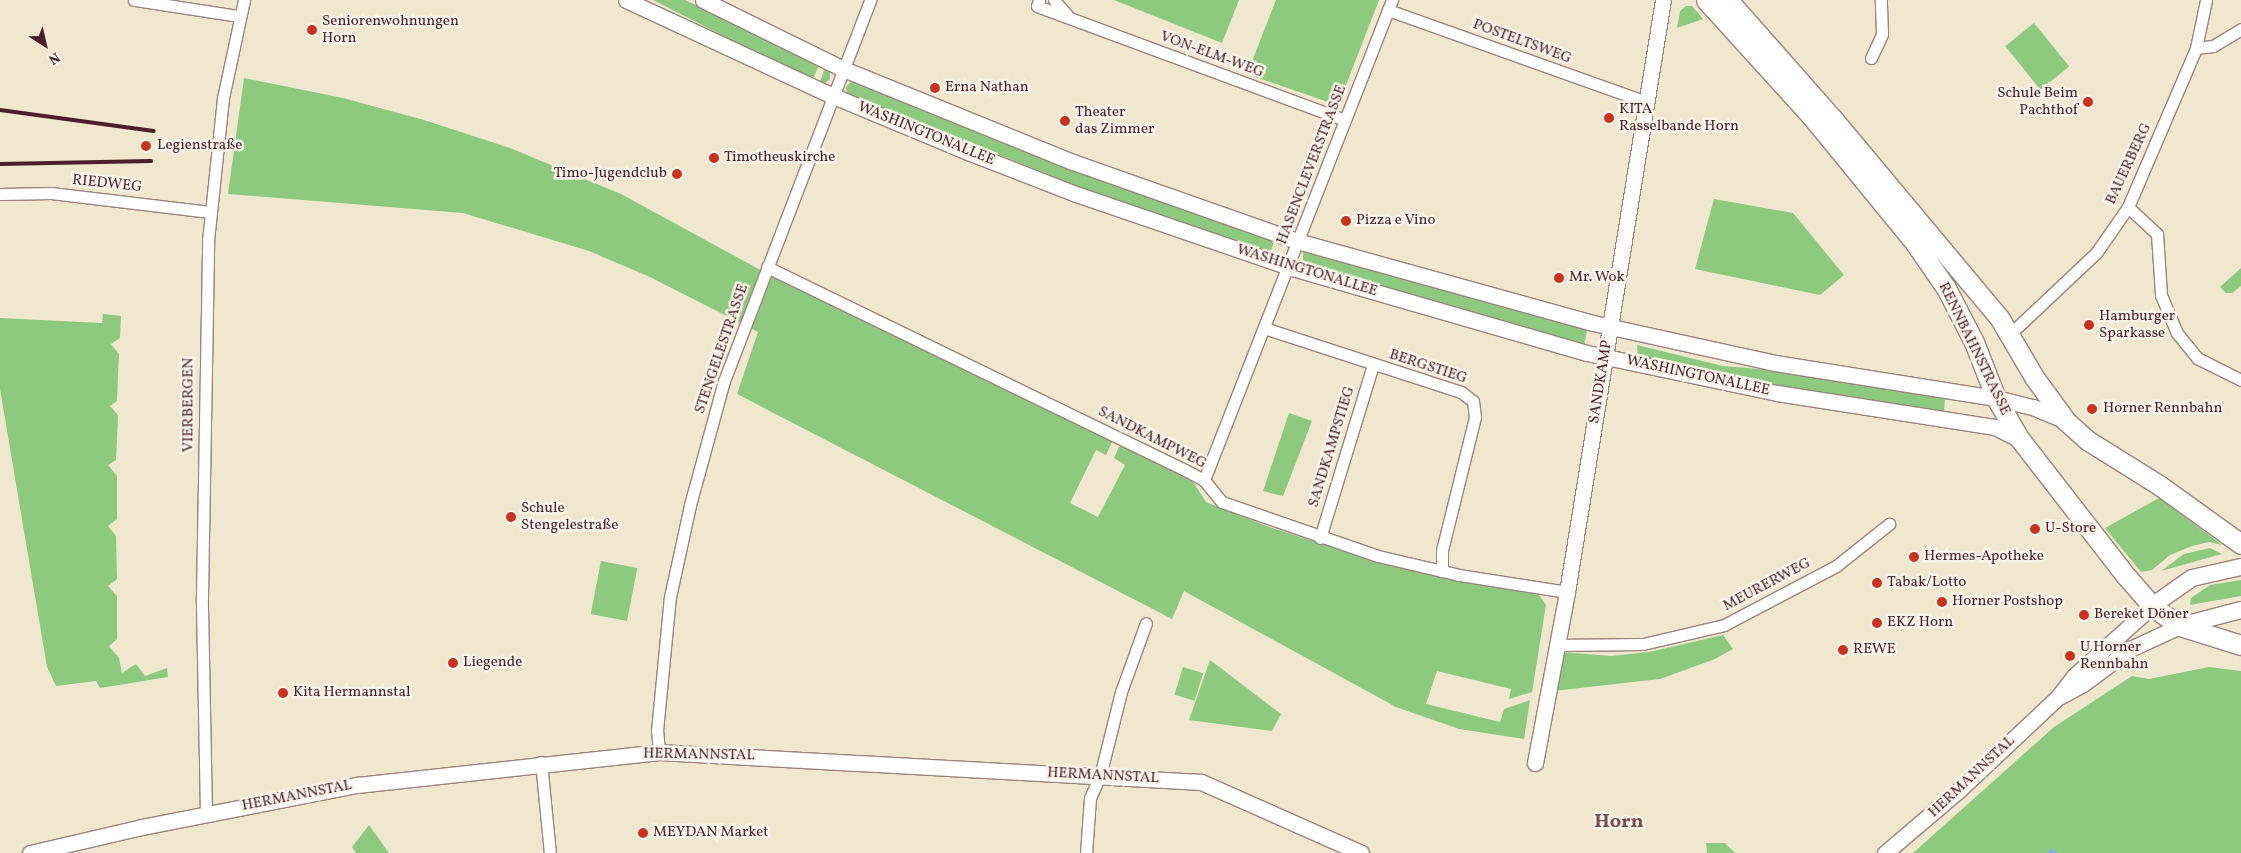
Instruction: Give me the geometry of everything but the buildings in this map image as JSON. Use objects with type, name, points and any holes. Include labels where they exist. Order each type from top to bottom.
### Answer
[{"type":"main road","name":"RENNBAHNSTRASSE","points":[[1706,0],[1812,117],[1916,243],[1946,288],[1974,342],[1996,398],[2019,439],[2152,606],[2180,626],[2220,640],[2241,644]]},
{"type":"main road","name":"RENNBAHNSTRASSE","points":[[1728,0],[1833,119],[2010,334],[2034,377],[2066,420],[2087,440],[2159,485],[2241,544]]},
{"type":"main road","points":[[2152,606],[2192,578],[2241,567]]},
{"type":"main road","points":[[2180,626],[2241,610]]},
{"type":"street","points":[[134,0],[239,16]]},
{"type":"street","name":"VIERBERGEN","points":[[206,814],[202,596],[210,212],[223,98],[239,16],[244,0]]},
{"type":"street","name":"WASHINGTONALLEE","points":[[626,0],[831,95],[1076,194],[1289,267],[1506,331],[1605,356],[1777,393],[1995,427],[2019,439]]},
{"type":"street","name":"WASHINGTONALLEE","points":[[704,0],[842,68],[1073,162],[1297,241],[1610,327],[1775,362],[1996,398],[2033,407],[2066,420]]},
{"type":"street","name":"STENGELESTRASSE","points":[[659,752],[658,731],[670,597],[690,506],[724,381],[831,95],[870,0]]},
{"type":"street","name":"VON-ELM-WEG","points":[[1039,0],[1037,6],[1070,19],[1345,120]]},
{"type":"street","name":"VON-ELM-WEG","points":[[1054,0],[1070,19]]},
{"type":"street","points":[[1871,58],[1882,34],[1881,0]]},
{"type":"street","name":"BAUERBERG","points":[[2010,334],[2096,253],[2128,207],[2196,48],[2206,0]]},
{"type":"street","name":"SANDKAMP","points":[[1535,763],[1567,592],[1646,102],[1660,1]]},
{"type":"street","name":"POSTELTSWEG","points":[[1390,5],[1646,102]]},
{"type":"street","name":"HASENCLEVERSTRASSE","points":[[1204,480],[1390,5]]},
{"type":"street","points":[[2196,48],[2212,46],[2241,29]]},
{"type":"street","name":"RIEDWEG","points":[[0,194],[51,193],[210,212]]},
{"type":"street","points":[[2128,207],[2157,234],[2162,295],[2177,333],[2197,358],[2241,380]]},
{"type":"street","name":"SANDKAMPWEG","points":[[767,267],[1204,480],[1222,502],[1320,538],[1442,571],[1567,592]]},
{"type":"street","name":"BERGSTIEG","points":[[1264,328],[1373,365],[1461,392],[1473,401],[1475,408],[1442,550],[1442,571]]},
{"type":"street","name":"SANDKAMPSTIEG","points":[[1320,538],[1373,365]]},
{"type":"street","name":"MEURERWEG","points":[[1556,646],[1643,644],[1724,625],[1836,566],[1889,524]]},
{"type":"street","name":"HERMANNSTAL","points":[[1885,853],[1924,822],[2057,698],[2074,675],[2152,606]]},
{"type":"street","points":[[1086,853],[1090,798],[1100,776],[1122,692],[1146,624]]},
{"type":"street","name":"HERMANNSTAL","points":[[2057,698],[2083,684],[2130,649],[2180,626]]},
{"type":"street","name":"HERMANNSTAL","points":[[30,853],[206,814],[357,785],[541,762],[659,752],[1201,782],[1361,853]]},
{"type":"street","points":[[541,762],[550,853]]},
{"type":"green space","points":[[653,0],[685,0],[820,63],[812,81]]},
{"type":"green space","points":[[1114,0],[1239,0],[1222,43]]},
{"type":"green space","points":[[1276,0],[1379,0],[1341,98],[1331,103],[1247,74]]},
{"type":"green space","points":[[1686,6],[1692,6],[1703,19],[1677,28],[1680,11]]},
{"type":"green space","points":[[2034,23],[2069,67],[2040,90],[2005,46]]},
{"type":"green space","points":[[826,65],[830,70],[830,79],[821,86],[819,84]]},
{"type":"green space","points":[[244,78],[343,98],[424,120],[510,148],[621,194],[777,279],[1113,440],[1106,455],[1096,450],[1070,503],[1098,517],[1125,465],[1114,458],[1121,443],[1190,477],[1206,502],[1269,527],[1378,562],[1539,595],[1546,605],[1532,692],[1509,699],[1511,689],[1437,671],[1426,704],[1500,722],[1504,709],[1530,700],[1524,739],[1459,729],[1396,707],[1184,591],[1172,619],[737,394],[758,332],[650,277],[589,251],[463,213],[228,194]]},
{"type":"green space","points":[[852,80],[1275,239],[1269,256],[1180,227],[847,94],[846,87]]},
{"type":"green space","points":[[1714,199],[1793,213],[1844,275],[1820,295],[1695,269]]},
{"type":"green space","points":[[1309,249],[1588,326],[1584,345],[1303,264],[1303,251]]},
{"type":"green space","points":[[2241,268],[2241,286],[2232,293],[2226,293],[2220,287]]},
{"type":"green space","points":[[103,314],[121,316],[120,338],[111,344],[119,354],[117,401],[110,406],[118,415],[116,460],[108,465],[117,476],[117,519],[108,526],[116,536],[117,579],[108,586],[117,596],[117,639],[109,646],[119,658],[122,673],[136,664],[145,676],[167,668],[168,677],[100,688],[96,681],[56,686],[47,667],[0,389],[0,318],[102,323]]},
{"type":"green space","points":[[1637,345],[1723,366],[1799,372],[1945,398],[1944,412],[1774,387],[1638,359]]},
{"type":"green space","points":[[1289,413],[1312,421],[1283,496],[1263,491]]},
{"type":"green space","points":[[2159,498],[2222,545],[2209,542],[2192,546],[2170,555],[2152,570],[2141,572],[2105,528]]},
{"type":"green space","points":[[2210,548],[2222,554],[2161,571],[2184,554]]},
{"type":"green space","points":[[601,561],[637,568],[627,621],[591,614]]},
{"type":"green space","points":[[2241,580],[2241,596],[2190,605],[2191,598],[2210,585]]},
{"type":"green space","points":[[1723,635],[1733,649],[1715,659],[1660,679],[1553,691],[1561,652],[1611,656],[1649,652]]},
{"type":"green space","points":[[1210,660],[1281,714],[1272,731],[1189,720]]},
{"type":"green space","points":[[1183,667],[1203,673],[1195,701],[1175,695]]},
{"type":"green space","points":[[2209,667],[2241,671],[2241,853],[1913,853],[2054,727],[2132,676],[2149,679]]},
{"type":"green space","points":[[369,825],[389,853],[356,853],[352,847]]},
{"type":"green space","points":[[1706,843],[1725,843],[1735,853],[1707,853]]},
{"type":"waterway","points":[[2051,851],[2055,853]]},
{"type":"railway","points":[[0,110],[154,131]]},
{"type":"railway","points":[[0,164],[151,161]]},
{"type":"place","name":"Seniorenwohnungen Horn","points":[[312,30]]},
{"type":"place","name":"Erna Nathan","points":[[935,88]]},
{"type":"place","name":"Schule Beim Pachthof","points":[[2088,102]]},
{"type":"place","name":"KITA Rasselbande Horn","points":[[1609,118]]},
{"type":"place","name":"Theater das Zimmer","points":[[1065,121]]},
{"type":"place","name":"Legienstraße","points":[[146,146]]},
{"type":"place","name":"Timotheuskirche","points":[[714,158]]},
{"type":"place","name":"Timo-Jugendclub","points":[[677,174]]},
{"type":"place","name":"Pizza e Vino","points":[[1346,221]]},
{"type":"place","name":"Mr. Wok","points":[[1559,278]]},
{"type":"place","name":"Hamburger Sparkasse","points":[[2089,325]]},
{"type":"place","name":"Horner Rennbahn","points":[[2092,409]]},
{"type":"place","name":"Schule Stengelestraße","points":[[511,517]]},
{"type":"place","name":"U-Store","points":[[2035,529]]},
{"type":"place","name":"Hermes-Apotheke","points":[[1914,557]]},
{"type":"place","name":"Tabak/Lotto","points":[[1877,583]]},
{"type":"place","name":"Horner Postshop","points":[[1942,602]]},
{"type":"place","name":"Bereket Döner","points":[[2084,615]]},
{"type":"place","name":"EKZ Horn","points":[[1877,623]]},
{"type":"place","name":"REWE","points":[[1843,650]]},
{"type":"place","name":"U Horner Rennbahn","points":[[2070,656]]},
{"type":"place","name":"Liegende","points":[[453,663]]},
{"type":"place","name":"Kita Hermannstal","points":[[283,693]]},
{"type":"place","name":"MEYDAN Market","points":[[643,833]]},
{"type":"district","name":"Horn","points":[[1619,822]]}]
